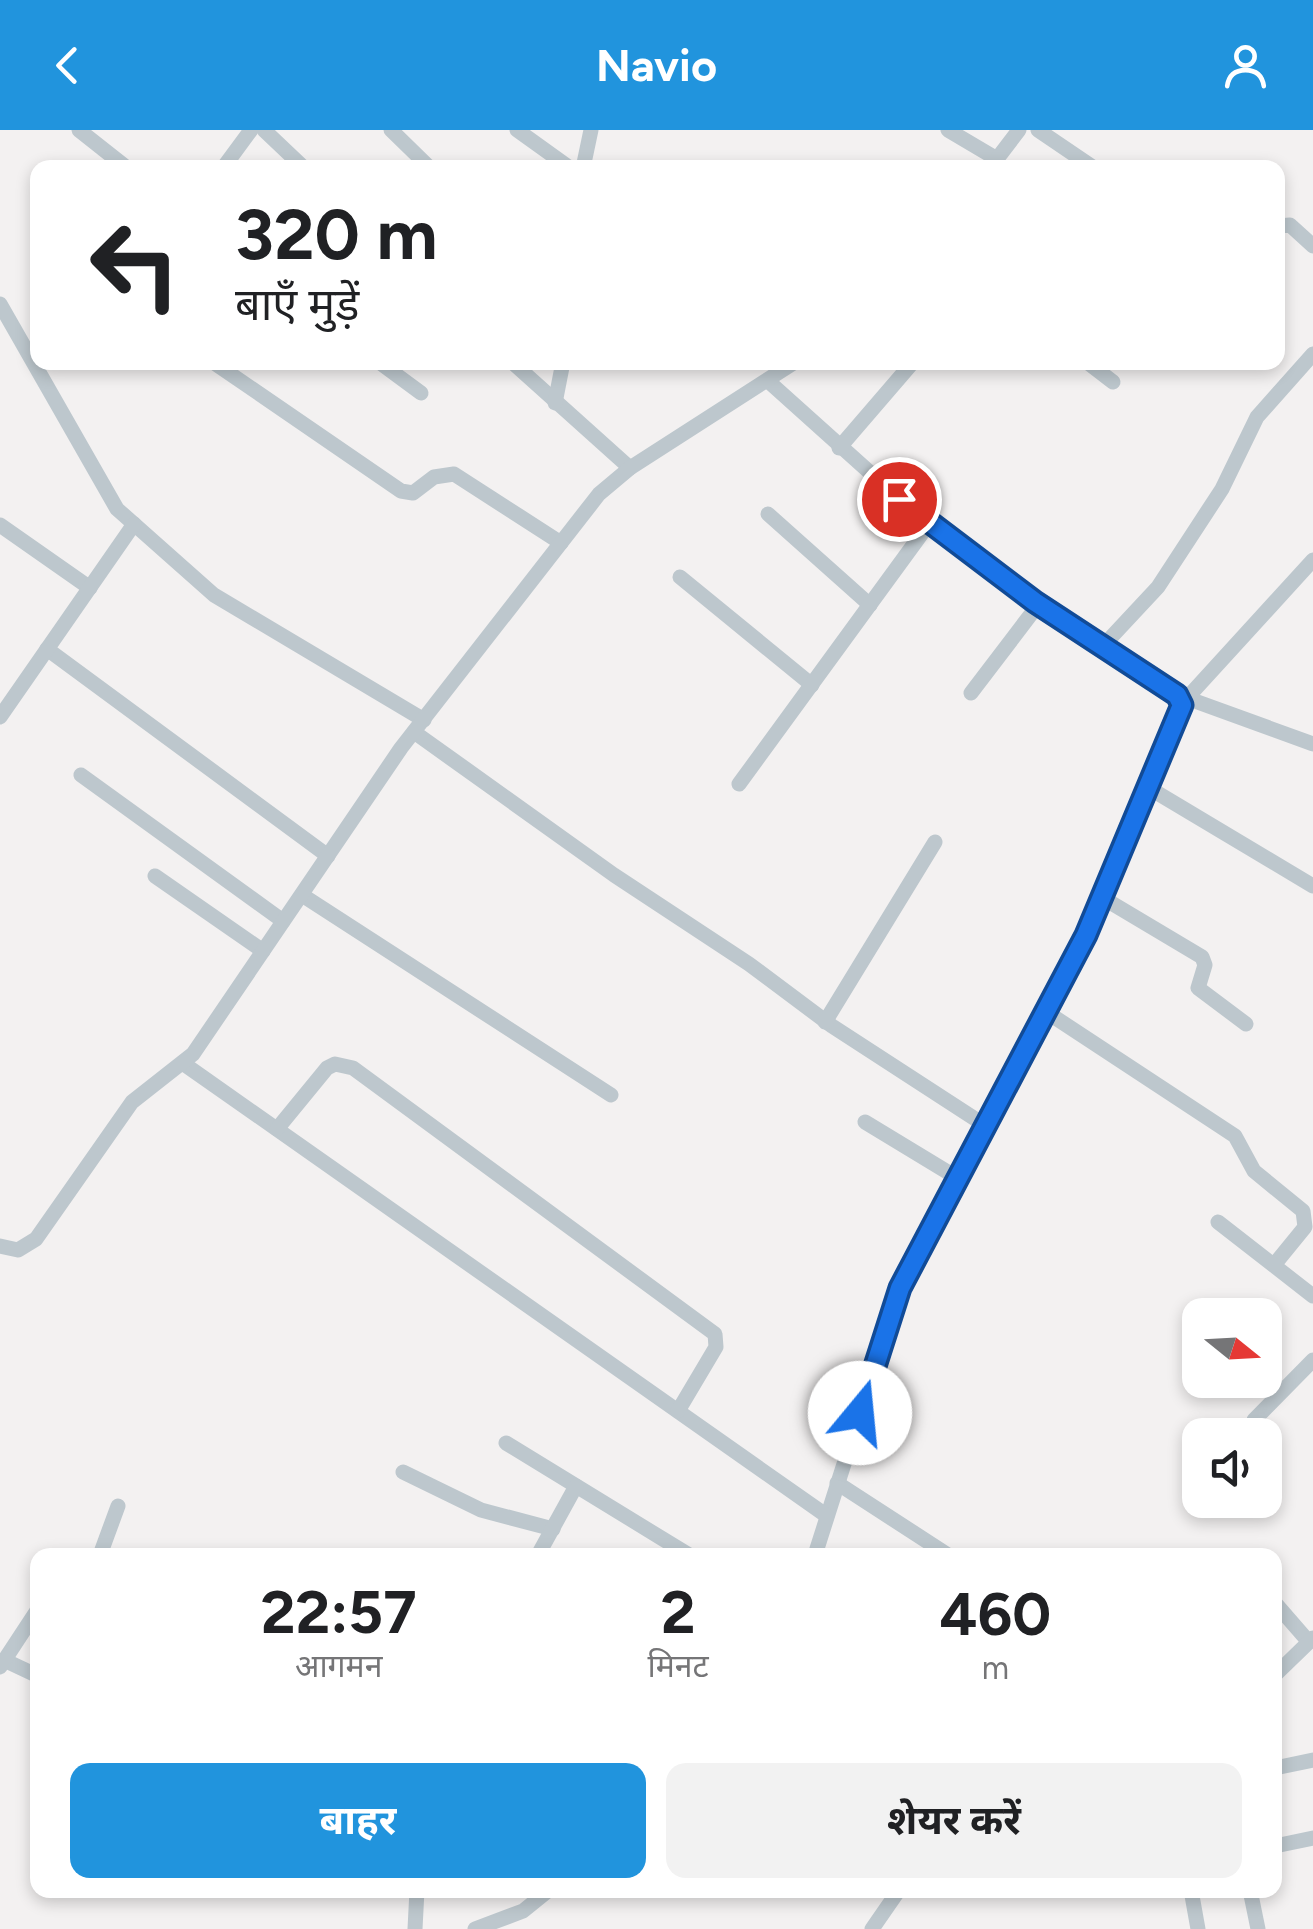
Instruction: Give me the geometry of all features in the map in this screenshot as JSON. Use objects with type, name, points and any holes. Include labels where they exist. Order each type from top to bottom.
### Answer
[{"type":"street","points":[[79,130],[117,160]]},
{"type":"street","points":[[229,160],[252,130]]},
{"type":"street","points":[[264,130],[296,160]]},
{"type":"street","points":[[391,130],[422,160]]},
{"type":"street","points":[[517,130],[559,160]]},
{"type":"street","points":[[584,160],[591,130]]},
{"type":"street","points":[[948,130],[990,160]]},
{"type":"street","points":[[996,160],[1019,130]]},
{"type":"street","points":[[1038,130],[1082,160]]},
{"type":"street","points":[[1285,226],[1313,246]]},
{"type":"street","points":[[0,304],[30,351]]},
{"type":"street","points":[[1102,646],[1158,587],[1228,479],[1257,417],[1313,354]]},
{"type":"street","points":[[41,370],[109,500],[214,595],[419,726],[614,875],[749,964],[825,1022],[986,1126]]},
{"type":"street","points":[[225,370],[401,491],[413,494],[434,477],[454,474],[561,543]]},
{"type":"street","points":[[390,370],[421,393]]},
{"type":"street","points":[[520,370],[630,468]]},
{"type":"street","points":[[555,403],[562,370]]},
{"type":"street","points":[[0,1246],[18,1250],[36,1239],[132,1102],[184,1064],[419,726],[599,494],[630,468],[784,370]]},
{"type":"street","points":[[840,448],[905,370]]},
{"type":"street","points":[[1098,370],[1114,382]]},
{"type":"street","points":[[768,381],[928,525],[1038,605],[1182,697],[1313,744]]},
{"type":"street","points":[[768,514],[870,605]]},
{"type":"street","points":[[0,717],[134,524]]},
{"type":"street","points":[[0,525],[90,588]]},
{"type":"street","points":[[740,784],[928,525]]},
{"type":"street","points":[[817,1548],[896,1298],[1103,898],[1182,711],[1182,697],[1313,560]]},
{"type":"street","points":[[680,577],[812,685]]},
{"type":"street","points":[[970,693],[1038,605]]},
{"type":"street","points":[[47,649],[328,856]]},
{"type":"street","points":[[81,776],[284,921]]},
{"type":"street","points":[[1149,788],[1313,886]]},
{"type":"street","points":[[825,1022],[935,842]]},
{"type":"street","points":[[155,876],[263,952]]},
{"type":"street","points":[[302,894],[611,1095]]},
{"type":"street","points":[[1103,898],[1205,960],[1198,988],[1246,1024]]},
{"type":"street","points":[[1045,1011],[1235,1136],[1260,1177],[1303,1211],[1305,1226],[1274,1266]]},
{"type":"street","points":[[184,1064],[827,1516]]},
{"type":"street","points":[[277,1129],[327,1068],[336,1064],[352,1068],[715,1334],[716,1347],[678,1411]]},
{"type":"street","points":[[865,1122],[959,1179]]},
{"type":"street","points":[[1218,1222],[1313,1296]]},
{"type":"street","points":[[1256,1418],[1313,1360]]},
{"type":"street","points":[[506,1444],[678,1548]]},
{"type":"street","points":[[403,1472],[480,1510],[553,1528]]},
{"type":"street","points":[[838,1484],[937,1548]]},
{"type":"street","points":[[542,1548],[576,1486]]},
{"type":"street","points":[[103,1548],[118,1506]]},
{"type":"street","points":[[1282,1610],[1311,1640],[1282,1668]]},
{"type":"street","points":[[30,1621],[2,1663],[30,1673]]},
{"type":"street","points":[[1282,1767],[1313,1760]]},
{"type":"street","points":[[1282,1845],[1313,1838]]},
{"type":"street","points":[[415,1929],[417,1898]]},
{"type":"street","points":[[475,1929],[523,1911],[539,1898]]},
{"type":"street","points":[[872,1929],[893,1898]]},
{"type":"street","points":[[1192,1898],[1198,1929]]},
{"type":"street","points":[[1252,1898],[1258,1929]]},
{"type":"route","points":[[860,1413],[900,1288],[1086,935],[1182,711],[1177,695],[1035,602],[934,530],[899,499]]}]
